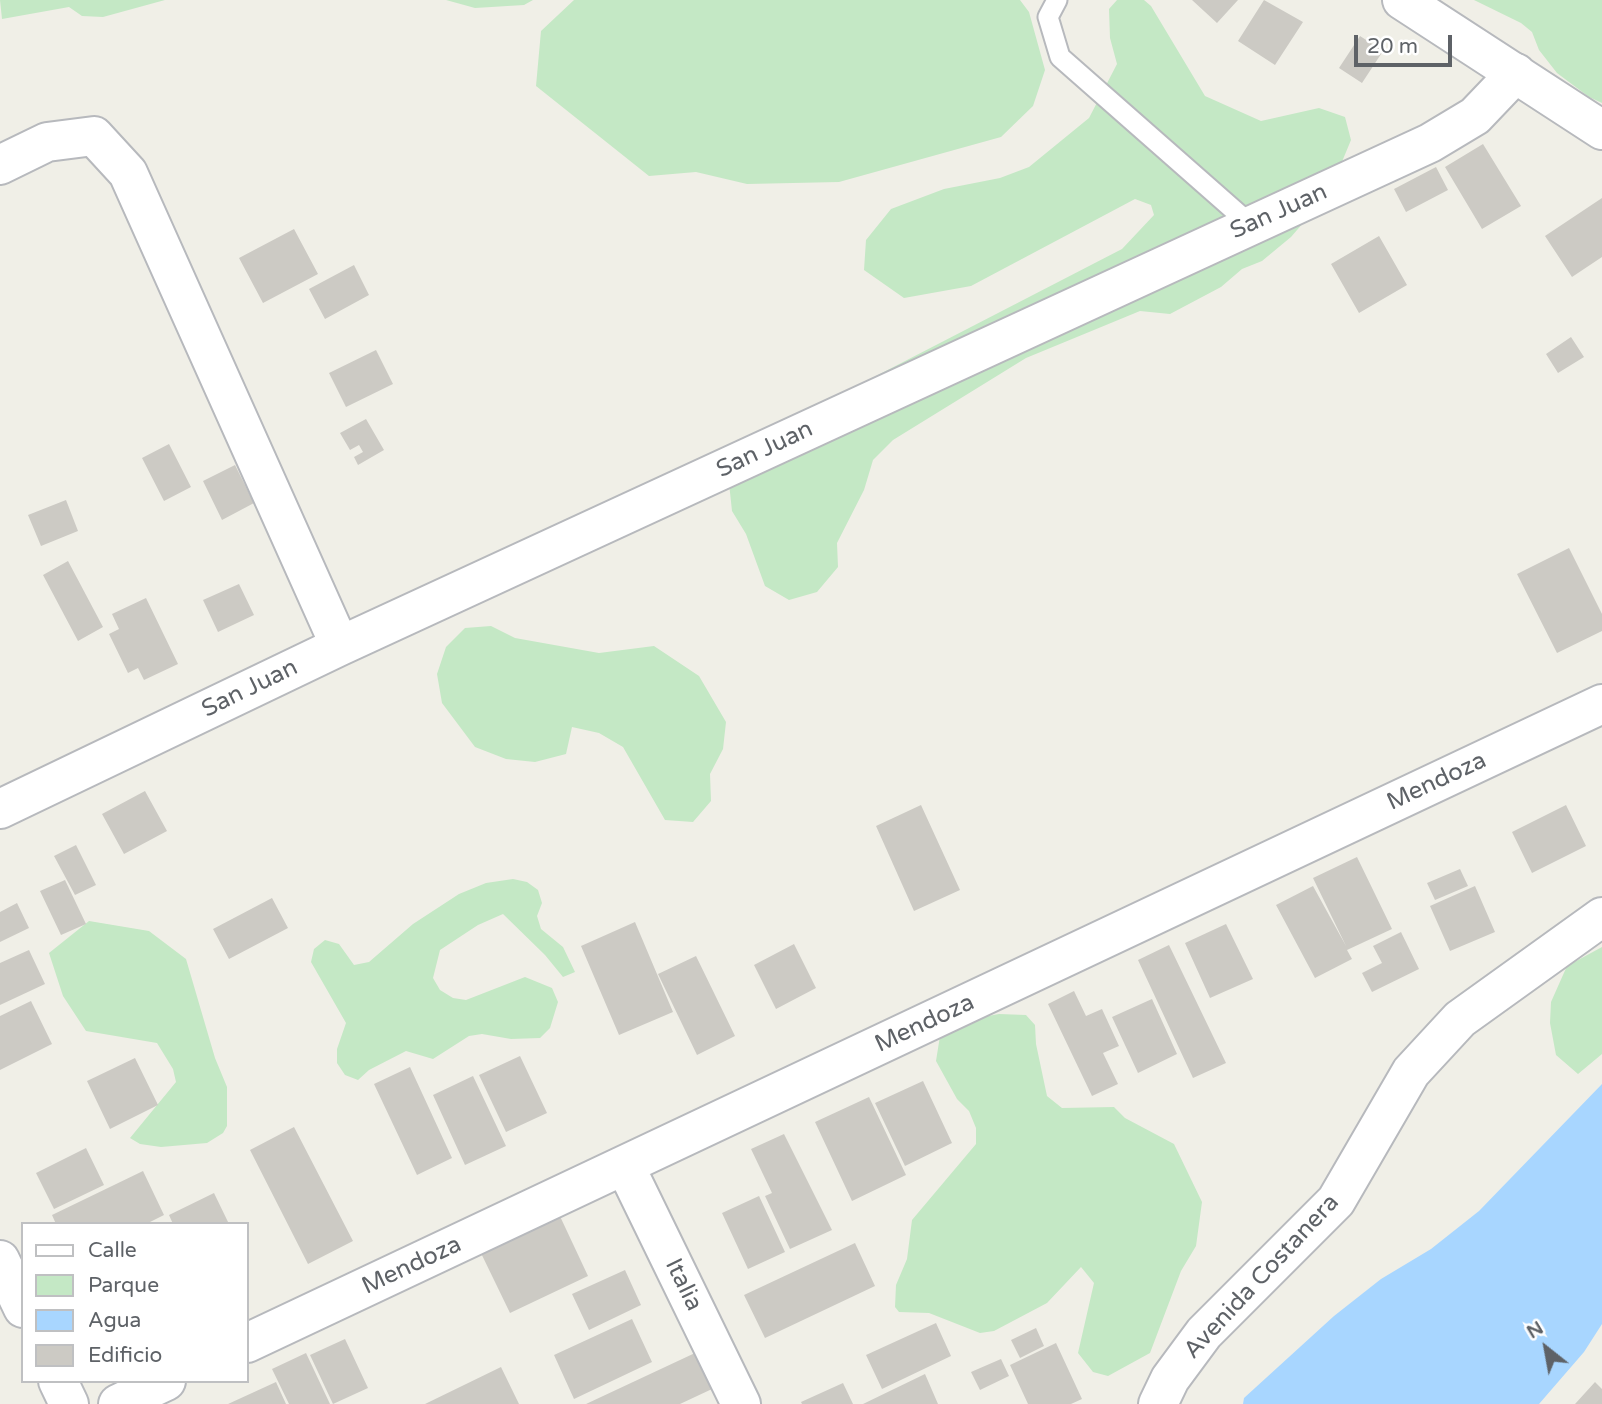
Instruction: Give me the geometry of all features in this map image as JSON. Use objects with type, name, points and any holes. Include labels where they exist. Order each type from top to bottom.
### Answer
[{"type":"street","points":[[1402,0],[1602,130]]},
{"type":"street","name":"San Juan","points":[[0,809],[340,646],[1430,143],[1475,116],[1516,73]]},
{"type":"street","points":[[0,165],[47,142],[94,136],[128,173],[340,646]]},
{"type":"street","name":"Mendoza","points":[[248,1343],[1602,704]]},
{"type":"street","name":"Avenida Costanera","points":[[1158,1404],[1170,1379],[1204,1333],[1336,1201],[1411,1072],[1460,1019],[1602,917]]},
{"type":"street","name":"Italia","points":[[625,1166],[741,1404]]},
{"type":"street","points":[[0,1260],[21,1304]]},
{"type":"street","points":[[59,1383],[69,1404]]},
{"type":"street","points":[[118,1404],[162,1383]]},
{"type":"lane","points":[[1057,0],[1048,17],[1060,57],[1251,225]]},
{"type":"green space","points":[[0,0],[165,0],[103,17],[82,16],[69,7],[2,19]]},
{"type":"green space","points":[[446,0],[533,0],[524,5],[475,8]]},
{"type":"green space","points":[[574,0],[1020,0],[1029,12],[1045,70],[1033,106],[1001,137],[839,182],[747,184],[696,172],[649,176],[536,86],[541,31]]},
{"type":"green space","points":[[1117,0],[1144,0],[1151,6],[1205,96],[1261,121],[1319,108],[1345,117],[1351,140],[1329,193],[1291,237],[1262,261],[1242,269],[1221,287],[1170,314],[1140,311],[1026,358],[893,440],[873,460],[864,490],[837,543],[838,567],[817,592],[789,600],[765,586],[746,534],[732,511],[729,483],[816,407],[1122,249],[1154,215],[1151,205],[1135,199],[971,286],[904,298],[864,270],[866,240],[891,209],[944,189],[1000,178],[1029,167],[1089,118],[1117,64],[1110,38],[1109,9]]},
{"type":"green space","points":[[1474,0],[1602,0],[1602,103],[1589,97],[1557,73],[1539,50],[1532,32],[1521,23]]},
{"type":"green space","points":[[491,626],[515,638],[599,653],[654,646],[699,676],[726,722],[723,749],[710,774],[711,801],[693,822],[665,820],[623,747],[599,733],[572,727],[566,754],[535,762],[506,759],[475,747],[442,703],[437,674],[446,647],[465,628]]},
{"type":"green space","points":[[513,879],[527,882],[538,890],[542,903],[537,916],[541,929],[563,947],[575,972],[563,977],[545,955],[503,914],[478,925],[440,950],[433,978],[440,990],[453,998],[466,1000],[525,977],[552,988],[558,1002],[550,1028],[540,1038],[511,1039],[482,1034],[469,1036],[433,1059],[406,1051],[369,1070],[358,1080],[345,1075],[337,1063],[337,1049],[346,1023],[311,962],[314,949],[325,940],[339,944],[354,965],[369,962],[413,924],[459,894],[486,883]]},
{"type":"green space","points":[[89,921],[149,931],[186,959],[215,1058],[227,1087],[227,1126],[223,1133],[207,1143],[161,1147],[140,1144],[130,1138],[176,1082],[173,1069],[157,1043],[86,1031],[63,996],[49,953]]},
{"type":"green space","points":[[1602,947],[1602,1054],[1578,1074],[1556,1055],[1550,1023],[1551,1002],[1567,966]]},
{"type":"green space","points":[[999,1014],[1026,1015],[1035,1025],[1036,1044],[1047,1096],[1062,1108],[1114,1107],[1125,1118],[1174,1144],[1202,1202],[1196,1246],[1181,1271],[1150,1353],[1108,1376],[1093,1372],[1078,1353],[1094,1283],[1081,1267],[1047,1303],[994,1331],[980,1333],[929,1313],[899,1312],[895,1307],[896,1285],[907,1259],[912,1220],[976,1144],[976,1128],[969,1111],[957,1099],[936,1061],[940,1036],[961,1021]]},
{"type":"water","points":[[1602,1084],[1602,1324],[1584,1352],[1539,1404],[1243,1404],[1244,1398],[1334,1316],[1381,1279],[1431,1249],[1479,1211]]},
{"type":"building","points":[[1192,0],[1238,0],[1217,23]]},
{"type":"building","points":[[1264,0],[1303,22],[1275,65],[1238,41]]},
{"type":"building","points":[[1360,36],[1383,51],[1362,83],[1339,68]]},
{"type":"building","points":[[1483,144],[1521,206],[1482,229],[1445,167]]},
{"type":"building","points":[[1436,167],[1448,190],[1406,212],[1394,189]]},
{"type":"building","points":[[1602,198],[1602,257],[1572,277],[1545,236]]},
{"type":"building","points":[[294,229],[318,274],[263,303],[239,258]]},
{"type":"building","points":[[1379,236],[1407,285],[1359,313],[1331,264]]},
{"type":"building","points":[[354,265],[369,295],[325,319],[309,289]]},
{"type":"building","points":[[1571,337],[1584,357],[1558,373],[1546,354]]},
{"type":"building","points":[[376,350],[393,384],[346,407],[329,373]]},
{"type":"building","points":[[366,419],[384,450],[358,465],[354,457],[363,452],[359,445],[350,450],[340,433]]},
{"type":"building","points":[[169,444],[191,487],[164,501],[142,458]]},
{"type":"building","points":[[235,465],[254,503],[222,520],[203,481]]},
{"type":"building","points":[[66,500],[78,531],[41,546],[28,515]]},
{"type":"building","points":[[1569,548],[1602,614],[1602,631],[1557,653],[1517,574]]},
{"type":"building","points":[[68,561],[103,627],[78,641],[43,575]]},
{"type":"building","points":[[239,584],[254,615],[218,632],[203,600]]},
{"type":"building","points":[[146,598],[178,664],[144,680],[138,668],[128,673],[109,634],[119,629],[112,614]]},
{"type":"building","points":[[145,791],[167,831],[124,854],[102,814]]},
{"type":"building","points":[[921,805],[960,890],[914,911],[876,826]]},
{"type":"building","points":[[1566,805],[1586,846],[1532,873],[1512,832]]},
{"type":"building","points":[[76,845],[96,885],[75,895],[54,856]]},
{"type":"building","points":[[1357,857],[1392,929],[1347,950],[1352,959],[1315,978],[1276,905],[1313,886],[1346,946],[1313,878]]},
{"type":"building","points":[[1460,869],[1468,886],[1435,900],[1427,883]]},
{"type":"building","points":[[65,880],[86,924],[61,935],[40,891]]},
{"type":"building","points":[[1475,886],[1495,932],[1450,951],[1430,906]]},
{"type":"building","points":[[272,898],[288,928],[229,959],[213,929]]},
{"type":"building","points":[[17,903],[29,928],[0,942],[0,912]]},
{"type":"building","points":[[635,922],[673,1012],[619,1035],[581,946]]},
{"type":"building","points":[[1226,924],[1253,979],[1210,998],[1185,943]]},
{"type":"building","points":[[1401,932],[1419,969],[1372,992],[1362,973],[1382,963],[1373,946]]},
{"type":"building","points":[[794,944],[816,988],[776,1009],[754,965]]},
{"type":"building","points":[[1169,945],[1226,1063],[1193,1078],[1138,960]]},
{"type":"building","points":[[29,950],[45,984],[0,1005],[0,963]]},
{"type":"building","points":[[696,956],[735,1036],[697,1055],[658,974]]},
{"type":"building","points":[[1074,991],[1086,1016],[1102,1009],[1119,1046],[1103,1053],[1118,1084],[1092,1096],[1048,1004]]},
{"type":"building","points":[[1152,999],[1177,1054],[1138,1073],[1112,1017]]},
{"type":"building","points":[[31,1001],[52,1044],[0,1070],[0,1016]]},
{"type":"building","points":[[520,1056],[547,1113],[506,1132],[479,1075]]},
{"type":"building","points":[[135,1058],[158,1105],[110,1129],[87,1081]]},
{"type":"building","points":[[410,1067],[452,1158],[417,1175],[374,1084]]},
{"type":"building","points":[[473,1076],[506,1146],[465,1165],[433,1095]]},
{"type":"building","points":[[923,1081],[952,1143],[905,1166],[875,1103]]},
{"type":"building","points":[[869,1097],[906,1175],[852,1201],[815,1122]]},
{"type":"building","points":[[294,1127],[353,1241],[308,1264],[250,1150]]},
{"type":"building","points":[[784,1134],[832,1230],[790,1249],[765,1196],[772,1193],[751,1149]]},
{"type":"building","points":[[86,1148],[104,1185],[54,1209],[36,1173]]},
{"type":"building","points":[[143,1171],[164,1215],[150,1222],[55,1222],[52,1215]]},
{"type":"building","points":[[214,1193],[228,1222],[172,1222],[169,1215]]},
{"type":"building","points":[[759,1196],[785,1252],[748,1269],[722,1213]]},
{"type":"building","points":[[558,1212],[588,1276],[510,1313],[479,1249]]},
{"type":"building","points":[[855,1243],[875,1286],[765,1338],[744,1295]]},
{"type":"building","points":[[625,1270],[641,1305],[589,1330],[572,1294]]},
{"type":"building","points":[[632,1319],[652,1362],[574,1399],[554,1355]]},
{"type":"building","points":[[936,1323],[951,1356],[882,1389],[866,1355]]},
{"type":"building","points":[[1036,1328],[1044,1346],[1020,1358],[1011,1340]]},
{"type":"building","points":[[345,1339],[368,1388],[333,1404],[310,1355]]},
{"type":"building","points":[[1056,1343],[1082,1399],[1071,1404],[1028,1404],[1010,1365]]},
{"type":"building","points":[[306,1353],[330,1404],[289,1404],[272,1369]]},
{"type":"building","points":[[695,1353],[712,1389],[680,1404],[586,1404]]},
{"type":"building","points":[[1001,1359],[1009,1376],[980,1390],[971,1372]]},
{"type":"building","points":[[501,1367],[519,1404],[425,1404]]},
{"type":"building","points":[[925,1374],[938,1404],[863,1404]]},
{"type":"building","points":[[276,1382],[286,1404],[228,1404]]},
{"type":"building","points":[[1595,1382],[1602,1389],[1602,1404],[1575,1404]]},
{"type":"building","points":[[843,1383],[853,1404],[801,1402]]}]
